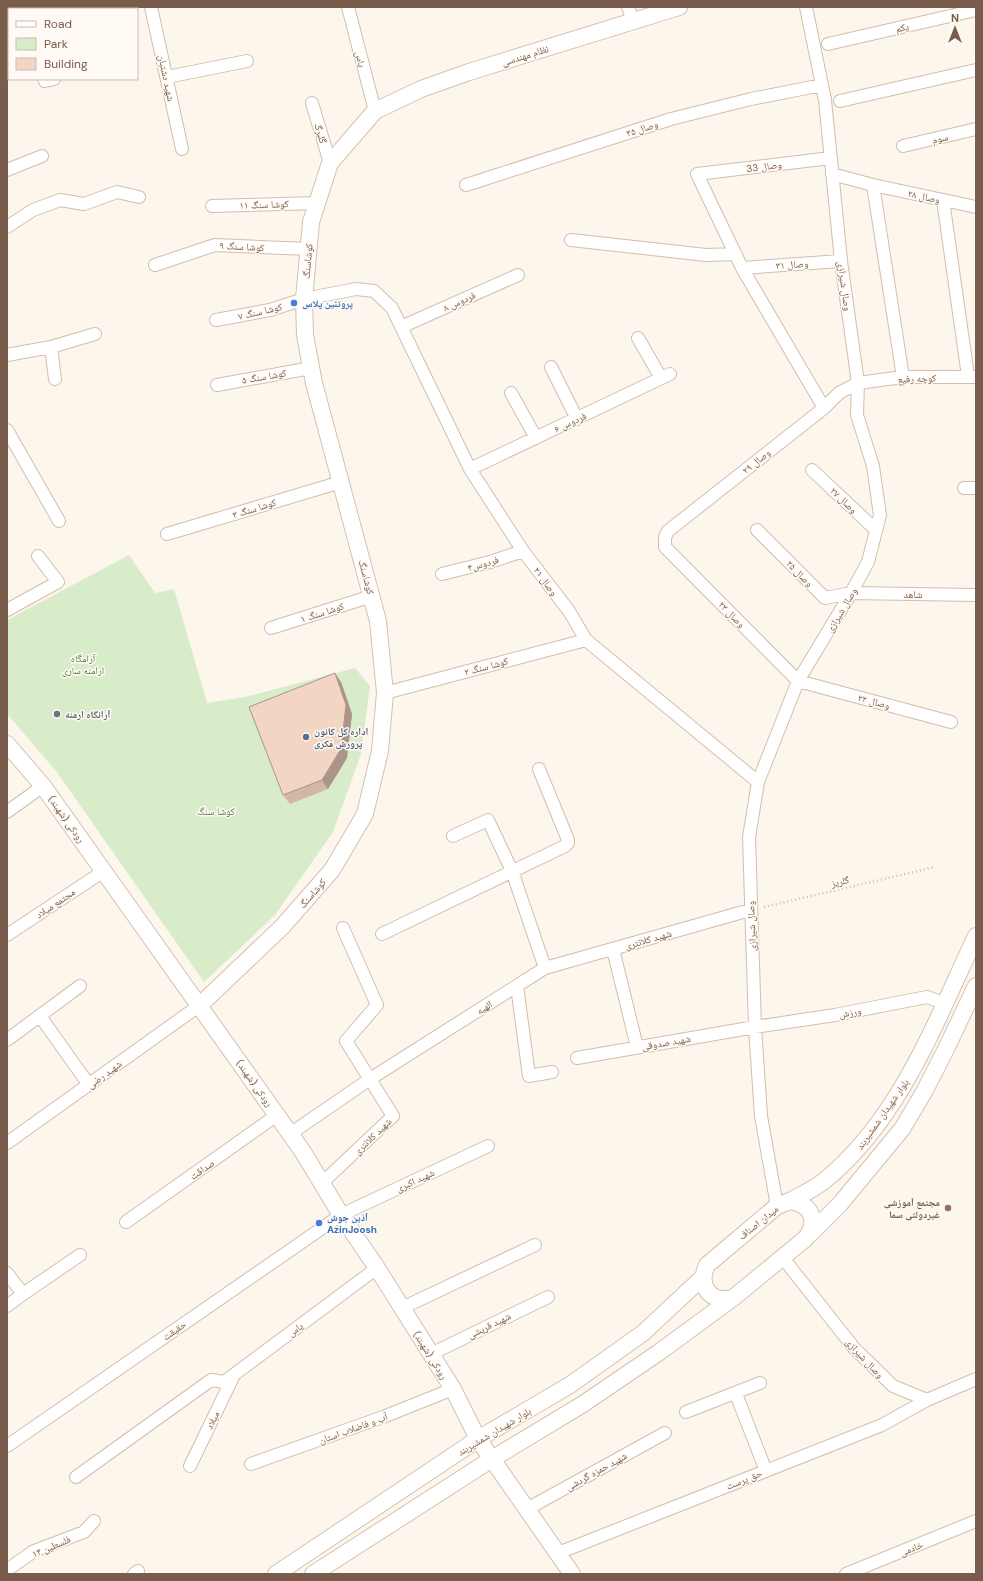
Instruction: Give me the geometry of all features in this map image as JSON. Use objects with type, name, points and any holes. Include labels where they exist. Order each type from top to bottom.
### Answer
[{"type":"main road","name":"نظام مهندسی","points":[[375,111],[421,89],[630,14],[679,7]]},
{"type":"main road","name":"کوشاسنگ","points":[[200,1005],[282,927],[332,870],[365,814],[380,751],[385,693],[378,621],[314,383],[305,335],[304,299],[311,222],[330,163],[375,111]]},
{"type":"main road","name":"رودکی (شهبند)","points":[[7,744],[43,786],[303,1152],[431,1354],[453,1390],[478,1439],[492,1459]]},
{"type":"main road","name":"بلوار شهیدان شمشیربند","points":[[784,1204],[823,1182],[856,1152],[907,1081],[976,936]]},
{"type":"main road","points":[[313,1574],[492,1459],[602,1391],[658,1353],[733,1298],[783,1258],[840,1204],[902,1129],[935,1072],[976,986]]},
{"type":"main road","name":"میدان اصناف","points":[[703,1277],[707,1265],[711,1261],[784,1204],[803,1205],[811,1215],[812,1228],[810,1234]]},
{"type":"main road","name":"بلوار شهیدان شمشیربند","points":[[276,1574],[478,1439],[570,1385],[643,1333],[703,1277]]},
{"type":"main road","points":[[703,1277],[706,1288],[714,1297],[727,1300],[733,1298]]},
{"type":"main road","points":[[492,1459],[572,1574]]},
{"type":"street","name":"شهید دشتبان","points":[[151,7],[182,149]]},
{"type":"street","name":"یاس","points":[[348,7],[375,111]]},
{"type":"street","name":"وصال شیرازی","points":[[784,1204],[761,1116],[755,1027],[750,910],[749,837],[758,782],[798,681],[851,594],[868,562],[880,514],[873,466],[857,416],[858,383],[841,261],[825,100],[806,7]]},
{"type":"street","name":"یکم","points":[[828,44],[976,10]]},
{"type":"street","points":[[167,77],[247,61]]},
{"type":"street","points":[[840,101],[976,70]]},
{"type":"street","name":"وصال ۳۵","points":[[466,186],[671,119],[751,99],[822,85]]},
{"type":"street","name":"گلبرگ","points":[[312,103],[330,163]]},
{"type":"street","name":"سوم","points":[[903,146],[976,129]]},
{"type":"street","points":[[7,170],[42,156]]},
{"type":"street","name":"وصال 33","points":[[736,254],[697,174],[831,158]]},
{"type":"street","name":"وصال ۲۸","points":[[832,174],[873,185],[976,206]]},
{"type":"street","points":[[873,185],[903,377]]},
{"type":"street","points":[[7,227],[33,210],[60,200],[84,204],[117,192],[139,197]]},
{"type":"street","points":[[943,200],[972,376]]},
{"type":"street","name":"۱۱ کوشا سنگ","points":[[212,206],[317,203]]},
{"type":"street","points":[[571,240],[706,255],[736,254],[742,268],[824,408]]},
{"type":"street","name":"کوشا سنگ ۹","points":[[156,265],[215,245],[308,249]]},
{"type":"street","name":"وصال ۳۱","points":[[742,268],[841,261]]},
{"type":"street","name":"فردوس ۸","points":[[401,327],[518,275]]},
{"type":"street","name":"کوشا سنگ ۷","points":[[216,320],[270,310],[304,299],[356,289],[374,291],[392,308],[401,327]]},
{"type":"street","name":"وصال ۲۱","points":[[401,327],[470,469],[523,551],[569,612],[586,640],[758,782]]},
{"type":"street","points":[[7,355],[51,347],[95,334]]},
{"type":"street","name":"فردوس ۶","points":[[470,469],[666,376],[638,338]]},
{"type":"street","points":[[51,347],[55,379]]},
{"type":"street","points":[[551,367],[576,418]]},
{"type":"street","name":"کوشا سنگ ۵","points":[[217,385],[311,368]]},
{"type":"street","name":"کوچه رفیع","points":[[858,383],[903,377],[972,376]]},
{"type":"street","name":"وصال ۲۹","points":[[666,547],[668,531],[824,408],[839,393],[858,383]]},
{"type":"street","points":[[511,394],[536,438]]},
{"type":"street","points":[[7,430],[59,521]]},
{"type":"street","name":"وصال ۲۷","points":[[812,470],[876,530]]},
{"type":"street","name":"کوشا سنگ ۳","points":[[167,534],[341,482]]},
{"type":"street","points":[[964,488],[976,488]]},
{"type":"street","name":"وصال ۲۵","points":[[758,530],[825,598],[851,594]]},
{"type":"street","name":"وصال ۲۳","points":[[666,547],[798,681]]},
{"type":"street","name":"فردوس۴","points":[[442,574],[490,562],[523,551]]},
{"type":"street","points":[[7,610],[58,582],[38,556]]},
{"type":"street","name":"شاهد","points":[[851,594],[976,595]]},
{"type":"street","name":"کوشا سنگ ۱","points":[[271,628],[372,596]]},
{"type":"street","name":"کوشا سنگ ۲","points":[[385,693],[586,640]]},
{"type":"street","name":"وصال ۲۲","points":[[798,681],[951,722]]},
{"type":"street","points":[[382,934],[565,846],[568,843],[538,769]]},
{"type":"street","points":[[7,812],[43,786]]},
{"type":"street","points":[[453,836],[488,820],[512,871],[545,968]]},
{"type":"street","name":"مجتمع میلاد","points":[[7,936],[104,871]]},
{"type":"street","name":"شهید کلانتری","points":[[545,968],[750,910]]},
{"type":"street","name":"شهید کلانتری","points":[[322,1183],[393,1116],[346,1042],[377,1005],[343,928]]},
{"type":"street","points":[[613,949],[637,1047]]},
{"type":"street","name":"الهیه","points":[[290,1134],[370,1079],[545,968]]},
{"type":"street","points":[[7,1040],[80,986]]},
{"type":"street","points":[[517,986],[528,1076],[552,1072]]},
{"type":"street","name":"ورزش","points":[[755,1027],[834,1016],[927,997],[944,1003]]},
{"type":"street","name":"شهید رضی","points":[[7,1143],[200,1005]]},
{"type":"street","points":[[40,1016],[89,1085]]},
{"type":"street","name":"شهید صدوقی","points":[[577,1058],[755,1027]]},
{"type":"street","name":"صداقت","points":[[126,1222],[278,1116]]},
{"type":"street","name":"شهید اکبری","points":[[341,1214],[488,1146]]},
{"type":"street","name":"حقیقت","points":[[7,1446],[341,1214]]},
{"type":"street","points":[[402,1308],[535,1245]]},
{"type":"street","points":[[7,1306],[80,1255]]},
{"type":"street","name":"وصال شیرازی","points":[[783,1258],[854,1348],[892,1386],[927,1400]]},
{"type":"street","name":"یاس","points":[[76,1477],[211,1380],[224,1382],[377,1268]]},
{"type":"street","points":[[7,1273],[23,1294]]},
{"type":"street","name":"شهید قریشی","points":[[431,1354],[548,1297]]},
{"type":"street","name":"میلاد","points":[[190,1466],[235,1374]]},
{"type":"street","points":[[927,1400],[976,1379]]},
{"type":"street","points":[[686,1412],[736,1394],[760,1383]]},
{"type":"street","name":"آب و فاضلاب استان","points":[[251,1464],[383,1417],[453,1390]]},
{"type":"street","points":[[736,1394],[766,1471]]},
{"type":"street","name":"حق پرست","points":[[558,1553],[882,1425],[927,1400]]},
{"type":"street","name":"شهید حمزه گردشی","points":[[527,1509],[664,1433]]},
{"type":"street","name":"فلسطین ۱۴","points":[[7,1570],[34,1551],[84,1532],[94,1521]]},
{"type":"street","name":"خادمی","points":[[846,1574],[976,1521]]},
{"type":"path","name":"گلریز","points":[[750,910],[935,866]]},
{"type":"green space","name":"کوشا سنگ","points":[[129,555],[155,593],[174,589],[207,703],[245,697],[355,668],[370,686],[361,754],[333,832],[275,915],[204,982],[56,771],[7,714],[7,620]]},
{"type":"building","name":"اداره کل کانون پرورش فکری","points":[[335,673],[346,705],[341,749],[322,780],[283,795],[249,707]]},
{"type":"place","name":"پروتئین پلاس","points":[[294,303]]},
{"type":"place","name":"آرانگاه ارمنه","points":[[57,714]]},
{"type":"place","name":"اداره کل کانون پرورش فکری","points":[[306,737]]},
{"type":"place","name":"مجتمع آموزشی غیردولتی سما","points":[[948,1208]]},
{"type":"place","name":"آذین جوش AzinJoosh","points":[[319,1223]]},
{"type":"park label","name":"آرامگاه ارامنه ساری","points":[[83,664]]}]
